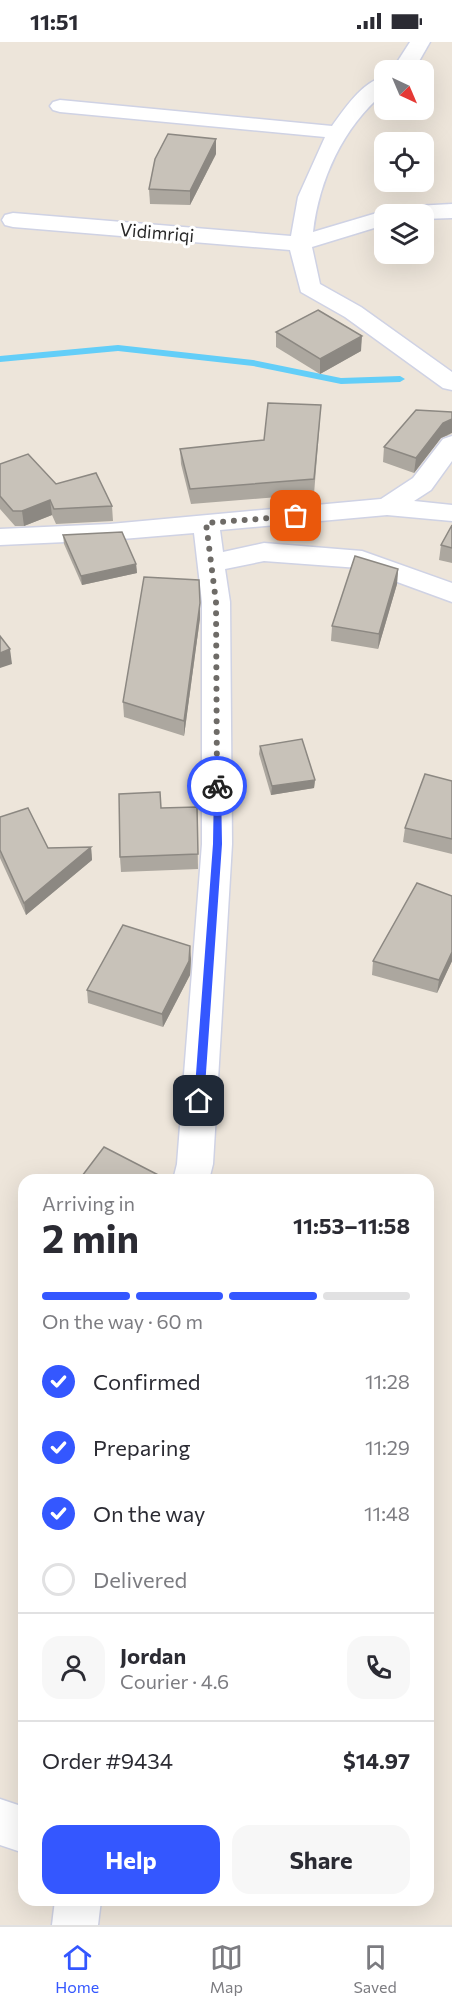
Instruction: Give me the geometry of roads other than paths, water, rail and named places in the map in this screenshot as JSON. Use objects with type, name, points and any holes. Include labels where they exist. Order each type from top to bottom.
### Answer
[{"type":"street","points":[[410,60],[420,42]]},
{"type":"street","points":[[374,90],[336,132],[309,199],[301,243],[309,287],[352,312],[452,384]]},
{"type":"street","points":[[60,106],[336,132]]},
{"type":"street","points":[[434,212],[452,211]]},
{"type":"street","name":"Vidimriqi","points":[[13,220],[274,243],[301,243],[374,221]]},
{"type":"street","points":[[387,507],[422,484],[452,444]]},
{"type":"street","points":[[0,537],[110,531],[387,507],[452,513]]},
{"type":"street","points":[[192,1174],[217,844],[216,602],[206,523]]},
{"type":"street","points":[[0,554],[110,531]]},
{"type":"street","points":[[210,564],[264,552],[362,560],[452,592]]},
{"type":"street","points":[[0,1822],[18,1828]]},
{"type":"street","points":[[75,1925],[77,1906]]},
{"type":"waterway","points":[[0,359],[118,348],[253,363],[341,381],[400,379]]}]
